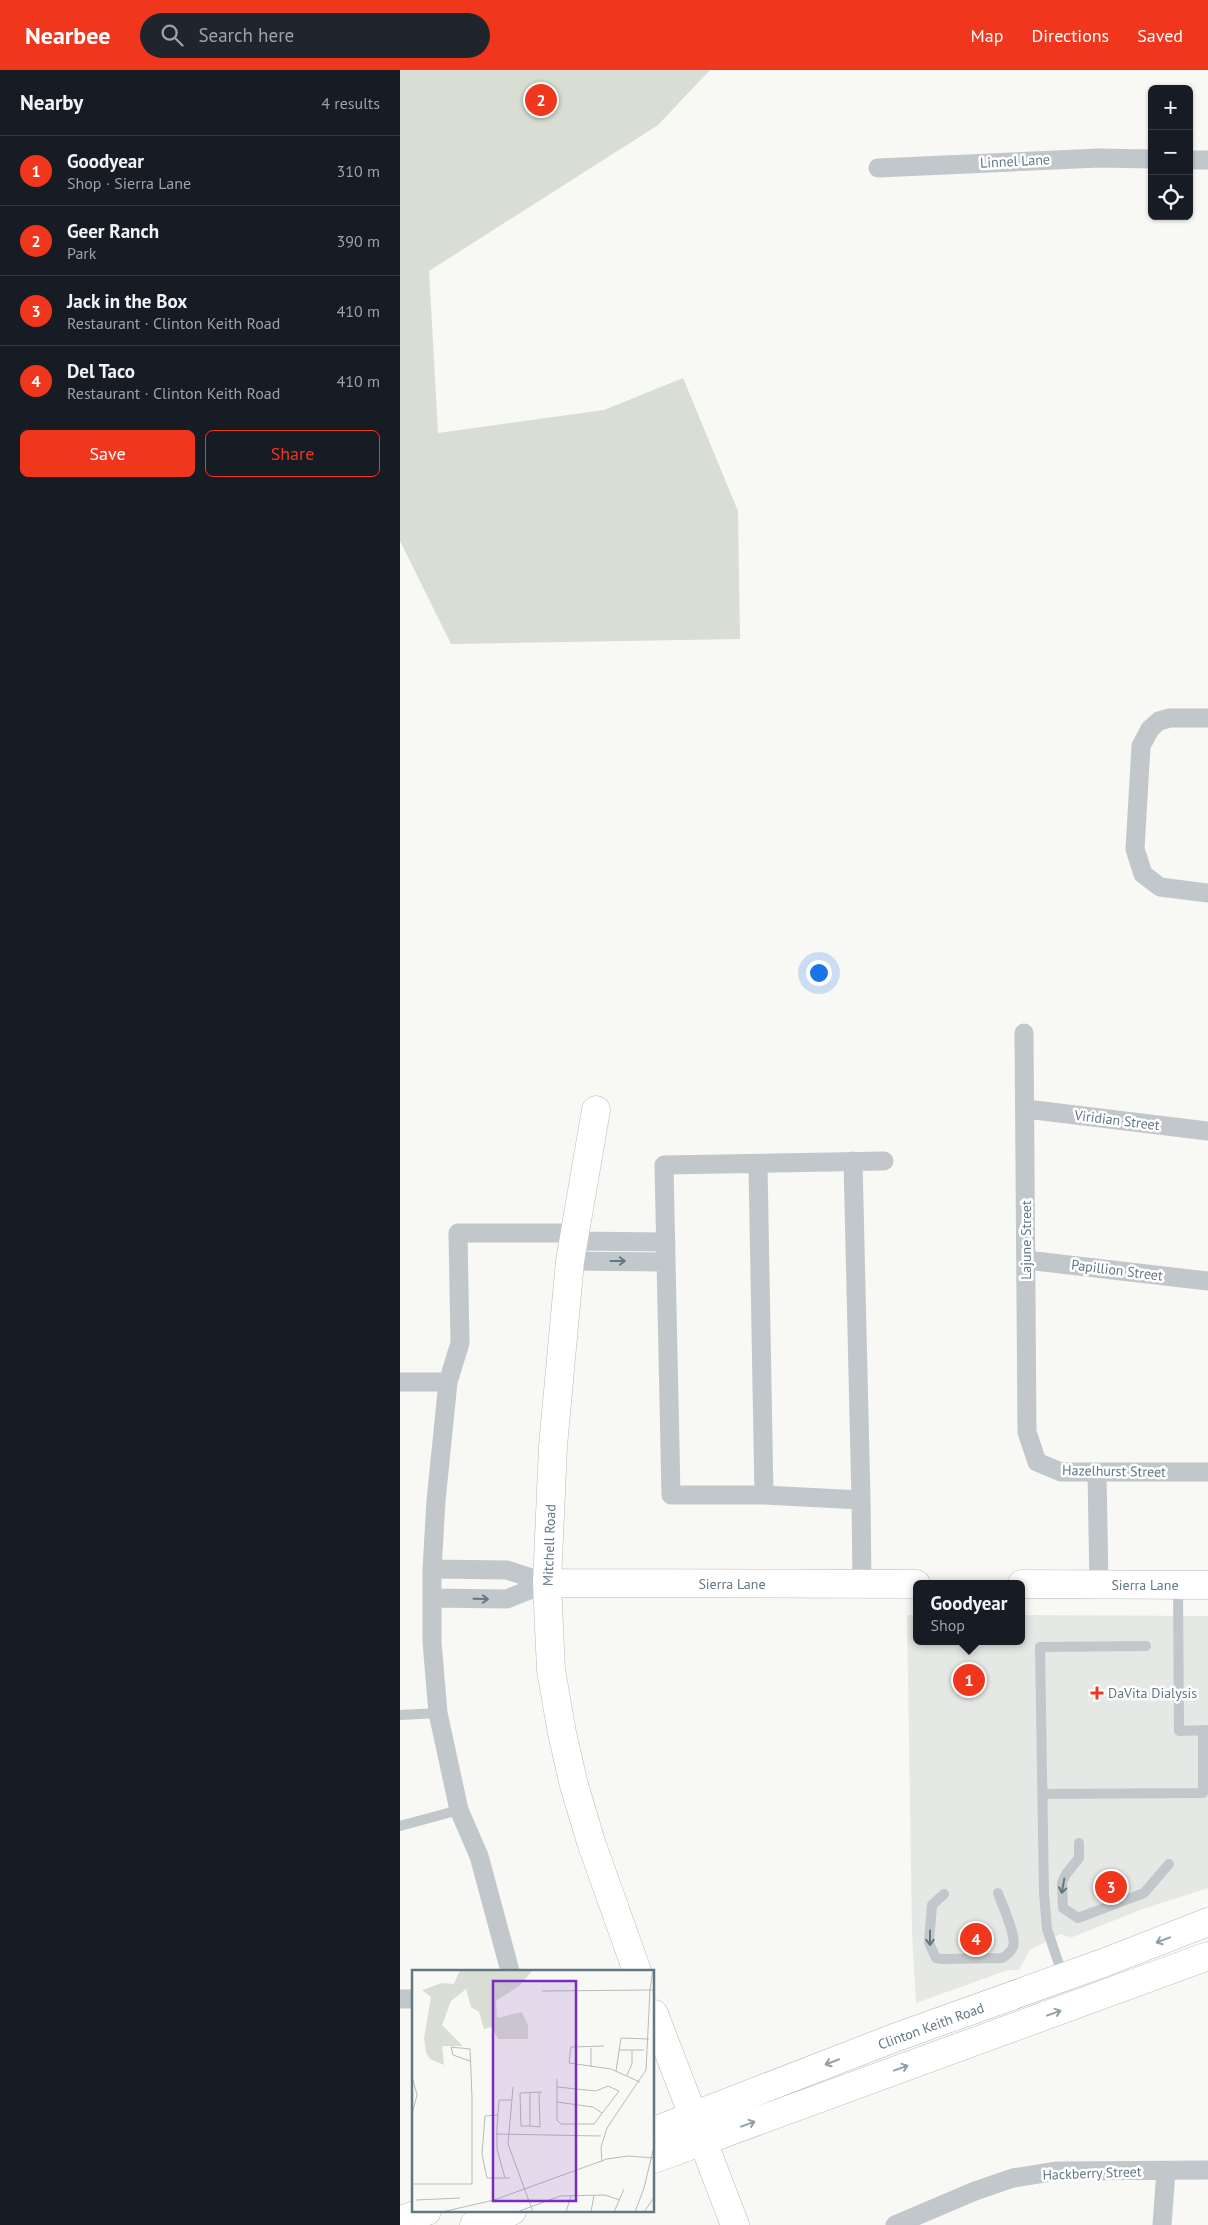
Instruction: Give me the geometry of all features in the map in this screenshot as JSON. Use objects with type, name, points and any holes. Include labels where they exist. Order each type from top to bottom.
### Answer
[{"type":"street","name":"Linnel Lane","points":[[878,168],[1099,158],[1148,159]]},
{"type":"street","points":[[1193,160],[1208,160]]},
{"type":"street","points":[[1208,718],[1170,718],[1159,721],[1150,729],[1141,746],[1135,849],[1143,874],[1160,888],[1208,893]]},
{"type":"street","name":"Lajune Street","points":[[1024,1033],[1027,1432],[1032,1447]]},
{"type":"street","name":"Viridian Street","points":[[1026,1109],[1208,1131]]},
{"type":"street","name":"Mitchell Road","points":[[596,1110],[572,1245],[553,1446],[547,1583],[551,1670],[564,1742],[591,1842],[637,1970]]},
{"type":"street","points":[[861,1500],[764,1496],[672,1496],[664,1165],[758,1165],[884,1161]]},
{"type":"street","points":[[853,1162],[862,1584]]},
{"type":"street","points":[[758,1165],[764,1496]]},
{"type":"street","points":[[510,1970],[479,1856],[459,1810],[438,1713],[432,1642],[432,1569],[436,1501],[448,1382],[460,1343],[458,1233],[572,1245],[666,1262]]},
{"type":"street","points":[[572,1245],[666,1242]]},
{"type":"street","name":"Papillion Street","points":[[1026,1260],[1208,1281]]},
{"type":"street","points":[[400,1382],[448,1382]]},
{"type":"street","name":"Hazelhurst Street","points":[[1032,1447],[1037,1462],[1061,1472],[1208,1472]]},
{"type":"street","points":[[1097,1473],[1099,1585]]},
{"type":"street","points":[[432,1569],[507,1570],[547,1583]]},
{"type":"street","points":[[432,1598],[507,1599],[547,1583]]},
{"type":"street","name":"Sierra Lane","points":[[547,1583],[913,1584]]},
{"type":"street","name":"Sierra Lane","points":[[1025,1584],[1208,1585]]},
{"type":"street","name":"Clinton Keith Road","points":[[655,2158],[698,2128],[894,2038],[1208,1922]]},
{"type":"street","name":"Clinton Keith Road","points":[[655,2131],[698,2128],[1208,1956]]},
{"type":"street","points":[[655,2017],[736,2225]]},
{"type":"street","name":"Hackberry Street","points":[[895,2225],[975,2191],[1014,2178],[1057,2171],[1208,2170]]},
{"type":"street","points":[[1162,2225],[1166,2171]]},
{"type":"street","points":[[400,2220],[424,2212]]},
{"type":"street","points":[[474,2225],[509,2212]]},
{"type":"lane","points":[[1042,1794],[1203,1793],[1205,1730],[1179,1731],[1178,1585]]},
{"type":"lane","points":[[1063,1977],[1047,1929],[1043,1874],[1040,1647],[1146,1646]]},
{"type":"lane","points":[[400,1715],[438,1713]]},
{"type":"lane","points":[[400,1826],[459,1810]]},
{"type":"lane","points":[[1079,1843],[1079,1858],[1066,1874],[1062,1883],[1063,1908],[1078,1918],[1144,1893],[1169,1864]]},
{"type":"lane","points":[[944,1894],[932,1905],[929,1943],[936,1958],[1002,1958],[1013,1948],[1014,1940],[998,1893]]},
{"type":"shaded area","points":[[400,70],[710,70],[658,125],[429,271],[438,433],[604,410],[683,378],[738,511],[740,639],[451,644],[400,541]]},
{"type":"shaded area","points":[[907,1615],[913,1615],[913,1645],[1025,1645],[1025,1615],[1208,1616],[1208,1888],[1140,1910],[1070,1938],[1061,1934],[1030,1950],[1019,1970],[1008,1970],[916,2003],[912,1932]]},
{"type":"place","name":"Geer Ranch","points":[[541,100]]},
{"type":"place","name":"Goodyear","points":[[969,1680]]},
{"type":"place","name":"DaVita Dialysis","points":[[1097,1693]]},
{"type":"place","name":"Jack in the Box","points":[[1111,1887]]},
{"type":"place","name":"Del Taco","points":[[976,1939]]}]
